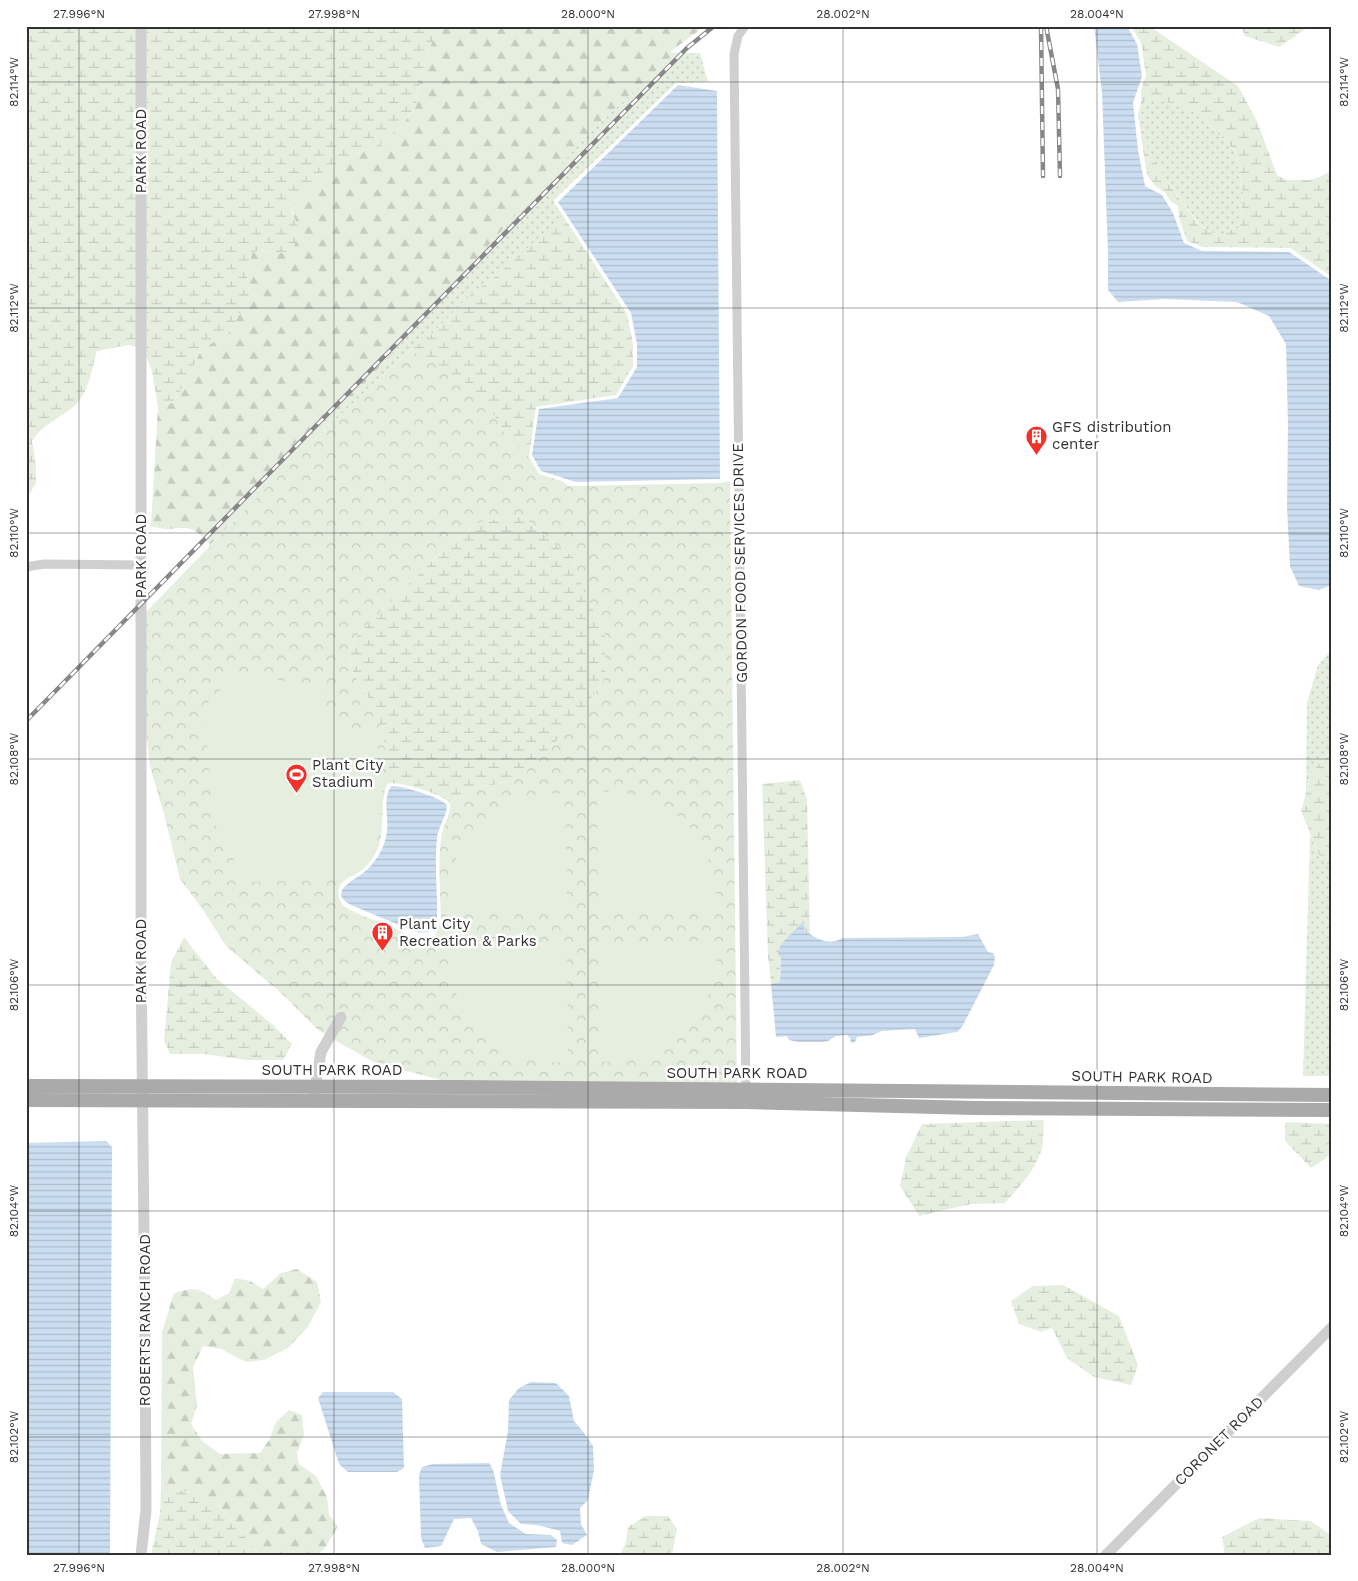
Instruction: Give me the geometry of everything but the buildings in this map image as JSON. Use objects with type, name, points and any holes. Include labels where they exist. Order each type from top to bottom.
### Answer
[{"type":"main road","name":"SOUTH PARK ROAD","points":[[142,1093],[250,1086],[314,1095],[431,1087],[620,1089],[975,1108],[1332,1110]]},
{"type":"main road","points":[[445,1101],[464,1092],[614,1093],[620,1089]]},
{"type":"main road","name":"SOUTH PARK ROAD","points":[[142,1093],[314,1095],[445,1101],[615,1102],[645,1096],[746,1096],[801,1090],[1332,1095]]},
{"type":"main road","points":[[27,1091],[142,1093]]},
{"type":"street","name":"PARK ROAD","points":[[141,26],[142,1093]]},
{"type":"street","name":"GORDON FOOD SERVICES DRIVE","points":[[745,26],[738,36],[734,54],[746,1096]]},
{"type":"street","points":[[26,567],[44,564],[141,565]]},
{"type":"street","points":[[314,1095],[321,1052],[341,1016]]},
{"type":"street","name":"ROBERTS RANCH ROAD","points":[[141,1555],[146,1510],[142,1093]]},
{"type":"street","name":"CORONET ROAD","points":[[1106,1555],[1332,1327]]},
{"type":"green space","points":[[26,26],[137,26],[137,347],[128,345],[97,351],[89,382],[78,403],[36,435],[32,441],[36,465],[36,483],[26,500]]},
{"type":"green space","points":[[146,26],[437,26],[421,76],[415,108],[399,129],[381,144],[356,154],[320,174],[311,187],[294,199],[289,206],[297,225],[298,234],[291,253],[272,253],[260,250],[252,253],[247,271],[249,298],[227,336],[210,344],[199,354],[174,402],[158,407],[152,371],[146,356]]},
{"type":"green space","points":[[437,26],[705,26],[670,52],[675,53],[588,134],[315,439],[210,545],[202,536],[188,528],[168,529],[151,526],[158,407],[174,402],[199,354],[210,344],[227,335],[249,298],[247,271],[252,253],[260,250],[272,253],[294,215],[289,205],[294,199],[311,187],[320,174],[356,154],[381,144],[399,129],[415,108],[421,76]]},
{"type":"green space","points":[[1131,26],[1149,26],[1238,86],[1257,121],[1277,175],[1286,180],[1308,180],[1332,171],[1332,277],[1290,248],[1203,247],[1187,241],[1179,218],[1178,206],[1170,201],[1165,192],[1156,187],[1147,175],[1141,136],[1168,182],[1198,224],[1217,236],[1240,227],[1243,193],[1235,151],[1197,113],[1156,98],[1141,103],[1141,90],[1146,76],[1141,43]]},
{"type":"green space","points":[[1241,26],[1310,26],[1279,47],[1245,36]]},
{"type":"green space","points":[[675,53],[700,53],[708,82],[676,83],[555,199],[554,203],[562,214],[554,225],[497,275],[472,293],[430,336],[410,350],[315,439],[588,134]]},
{"type":"green space","points":[[1156,98],[1197,113],[1235,151],[1243,193],[1240,228],[1217,236],[1199,224],[1168,182],[1142,140],[1138,114],[1141,103]]},
{"type":"green space","points":[[562,214],[627,314],[633,344],[633,366],[616,395],[536,407],[529,457],[511,443],[490,409],[410,350],[430,336],[472,293],[497,275],[553,225]]},
{"type":"green space","points":[[410,350],[464,381],[490,409],[511,443],[529,457],[539,474],[562,481],[569,486],[720,483],[730,481],[737,1085],[453,1083],[375,1063],[333,1039],[347,1015],[339,1011],[325,1034],[318,1030],[280,992],[227,947],[180,879],[150,767],[146,730],[145,613],[296,457]],"holes":[[[522,516],[571,555],[585,594],[605,632],[605,678],[584,709],[565,732],[537,762],[518,778],[467,790],[450,804],[441,838],[439,869],[441,921],[434,940],[408,935],[344,906],[338,893],[339,888],[346,879],[365,868],[377,851],[382,832],[385,790],[388,784],[383,729],[374,707],[353,673],[349,655],[357,635],[447,546],[478,523]]]},
{"type":"green space","points":[[522,516],[571,555],[585,594],[605,632],[605,678],[584,709],[565,732],[537,762],[518,778],[467,790],[450,804],[447,800],[421,789],[401,784],[388,784],[374,707],[353,673],[349,655],[357,635],[447,546],[478,523]]},
{"type":"green space","points":[[1332,650],[1332,749],[1312,772],[1306,792],[1307,703],[1318,665]]},
{"type":"green space","name":"Plant City Stadium","points":[[224,669],[322,689],[326,716],[347,723],[346,728],[372,734],[382,767],[380,829],[373,850],[364,862],[353,871],[334,880],[240,882],[231,850],[224,851],[214,818],[207,744],[203,739],[201,710],[223,687]]},
{"type":"green space","points":[[1332,749],[1332,868],[1320,857],[1301,811],[1312,772]]},
{"type":"green space","points":[[800,780],[807,799],[810,934],[805,934],[804,922],[781,944],[780,982],[771,984],[768,956],[762,784]]},
{"type":"green space","points":[[597,792],[623,793],[647,799],[668,809],[685,823],[699,840],[709,861],[715,884],[717,910],[605,912],[598,904]]},
{"type":"green space","points":[[565,793],[567,905],[560,912],[449,913],[448,892],[452,871],[459,852],[469,836],[481,823],[495,812],[510,804],[546,794]]},
{"type":"green space","points":[[1310,834],[1320,857],[1332,868],[1332,1076],[1303,1076]]},
{"type":"green space","points":[[184,937],[216,978],[273,1025],[292,1044],[283,1060],[247,1060],[204,1054],[170,1054],[164,1041],[171,963]]},
{"type":"green space","points":[[717,941],[716,965],[711,989],[700,1010],[686,1029],[669,1044],[648,1055],[625,1061],[600,1061],[599,950],[606,943]]},
{"type":"green space","points":[[560,943],[567,950],[568,1061],[542,1061],[527,1058],[493,1042],[479,1030],[468,1015],[459,999],[453,982],[449,964],[449,945]]},
{"type":"green space","points":[[1044,1120],[1043,1145],[1036,1164],[1005,1203],[971,1204],[919,1216],[900,1186],[907,1155],[922,1124]]},
{"type":"green space","points":[[1285,1122],[1332,1124],[1332,1154],[1311,1168],[1285,1141]]},
{"type":"green space","points":[[297,1269],[317,1282],[321,1302],[308,1327],[288,1348],[264,1360],[246,1362],[221,1349],[203,1346],[193,1367],[197,1405],[191,1424],[202,1441],[220,1454],[260,1453],[269,1440],[276,1422],[289,1410],[302,1415],[304,1435],[297,1453],[299,1464],[316,1476],[327,1497],[329,1515],[338,1526],[325,1548],[317,1555],[259,1555],[229,1517],[210,1499],[193,1492],[161,1490],[162,1332],[174,1293],[196,1289],[216,1300],[229,1293],[235,1278],[250,1281],[263,1289],[281,1273]]},
{"type":"green space","points":[[1063,1285],[1119,1316],[1138,1365],[1131,1385],[1094,1377],[1067,1358],[1052,1328],[1041,1332],[1019,1324],[1011,1301],[1033,1286]]},
{"type":"green space","points":[[161,1490],[193,1492],[210,1499],[229,1517],[259,1555],[151,1555],[160,1513]]},
{"type":"green space","points":[[646,1516],[668,1516],[677,1529],[672,1555],[620,1555],[626,1542],[628,1527]]},
{"type":"green space","points":[[1259,1518],[1311,1521],[1332,1536],[1332,1555],[1225,1555],[1222,1537]]},
{"type":"water","points":[[807,26],[1005,26],[1005,27],[808,29]]},
{"type":"water","points":[[1094,26],[1127,26],[1137,44],[1142,76],[1133,103],[1138,150],[1145,186],[1162,195],[1173,213],[1184,243],[1202,251],[1289,252],[1332,281],[1332,585],[1319,590],[1299,586],[1290,566],[1287,507],[1288,425],[1286,344],[1269,316],[1237,302],[1165,299],[1118,302],[1108,290],[1102,93]]},
{"type":"water","points":[[678,85],[717,91],[720,479],[576,482],[541,471],[532,455],[539,409],[618,398],[637,367],[637,344],[631,313],[558,202]]},
{"type":"water","points":[[392,786],[421,792],[447,805],[437,838],[437,921],[432,929],[423,933],[416,932],[351,905],[341,896],[344,887],[367,870],[381,850],[387,831],[387,795]]},
{"type":"water","points":[[804,921],[805,934],[810,934],[826,941],[843,938],[962,937],[978,934],[988,952],[993,953],[995,957],[994,965],[962,1027],[957,1032],[919,1038],[915,1029],[882,1031],[873,1035],[857,1037],[855,1042],[851,1043],[847,1035],[836,1036],[823,1042],[799,1042],[789,1040],[787,1036],[776,1037],[771,984],[780,982],[781,959],[778,953],[781,944]]},
{"type":"water","points":[[106,1141],[112,1147],[110,1552],[109,1555],[26,1555],[26,1143]]},
{"type":"water","points":[[531,1382],[556,1383],[569,1396],[574,1421],[593,1446],[594,1470],[588,1500],[580,1508],[581,1524],[587,1535],[572,1545],[562,1543],[560,1531],[537,1525],[521,1524],[508,1511],[500,1475],[508,1431],[509,1400],[519,1388]]},
{"type":"water","points":[[323,1392],[393,1392],[402,1399],[404,1468],[397,1472],[348,1472],[339,1464],[318,1398]]},
{"type":"water","points":[[489,1463],[493,1469],[501,1505],[509,1523],[526,1534],[551,1535],[557,1540],[556,1547],[497,1552],[481,1544],[478,1531],[471,1518],[454,1519],[441,1546],[425,1548],[421,1538],[419,1475],[422,1467],[433,1464]]},
{"type":"railway","points":[[26,721],[687,48],[714,26]]},
{"type":"railway","points":[[1041,26],[1043,176]]},
{"type":"railway","points":[[1046,26],[1058,89],[1060,176]]},
{"type":"place","name":"GFS distribution center","points":[[1036,455]]},
{"type":"place","name":"Plant City Stadium","points":[[296,793]]},
{"type":"place","name":"Plant City Recreation & Parks","points":[[383,952]]}]
